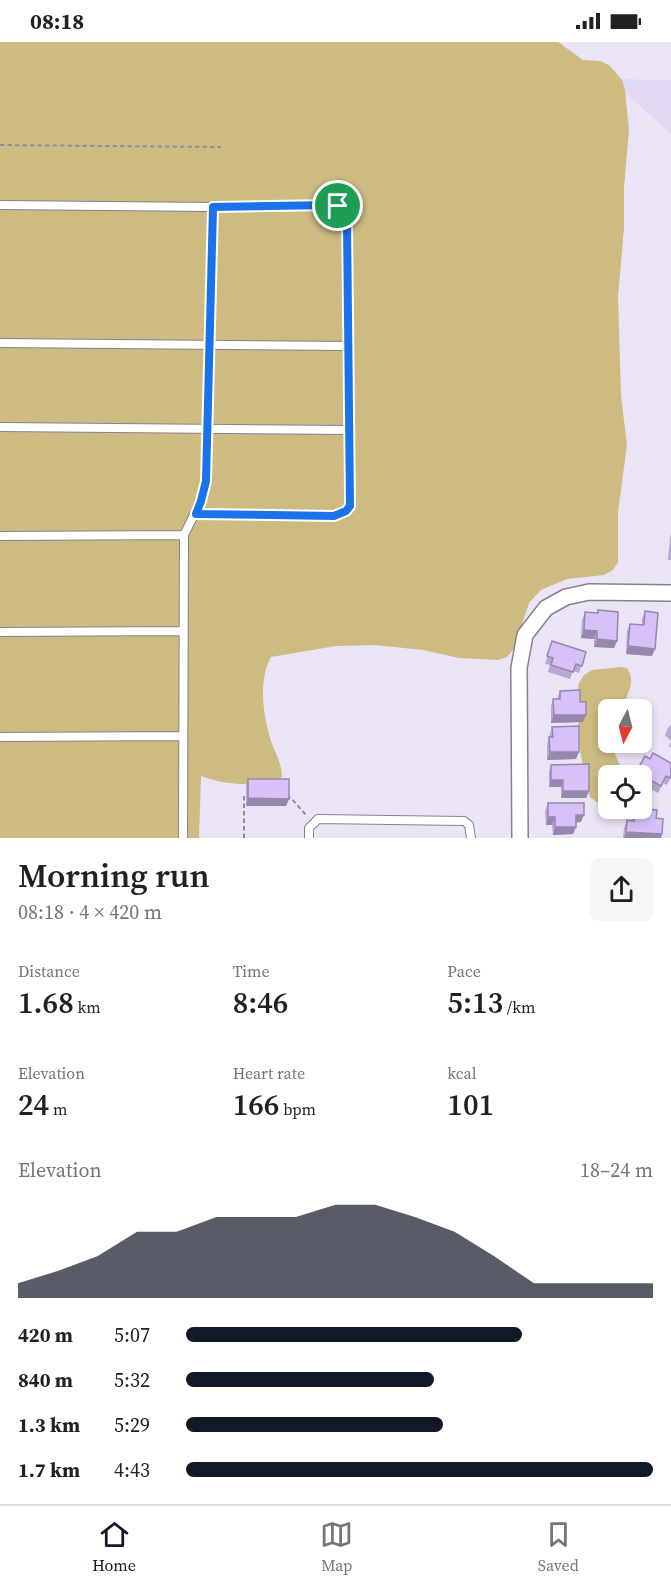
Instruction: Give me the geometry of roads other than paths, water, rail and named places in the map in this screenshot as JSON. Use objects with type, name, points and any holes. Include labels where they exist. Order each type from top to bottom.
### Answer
[{"type":"street","points":[[520,838],[519,668],[525,635],[546,608],[566,597],[589,592],[671,593]]},
{"type":"lane","points":[[0,205],[213,207],[332,205],[343,210],[347,221],[351,500],[346,511],[341,515],[196,514]]},
{"type":"lane","points":[[183,838],[184,536],[196,514],[206,481],[213,207]]},
{"type":"lane","points":[[0,343],[349,346]]},
{"type":"lane","points":[[0,427],[350,430]]},
{"type":"lane","points":[[0,536],[184,536]]},
{"type":"lane","points":[[0,632],[183,631]]},
{"type":"lane","points":[[0,736],[183,736]]},
{"type":"lane","points":[[309,838],[309,828],[318,819],[464,821],[469,825],[471,838]]}]
